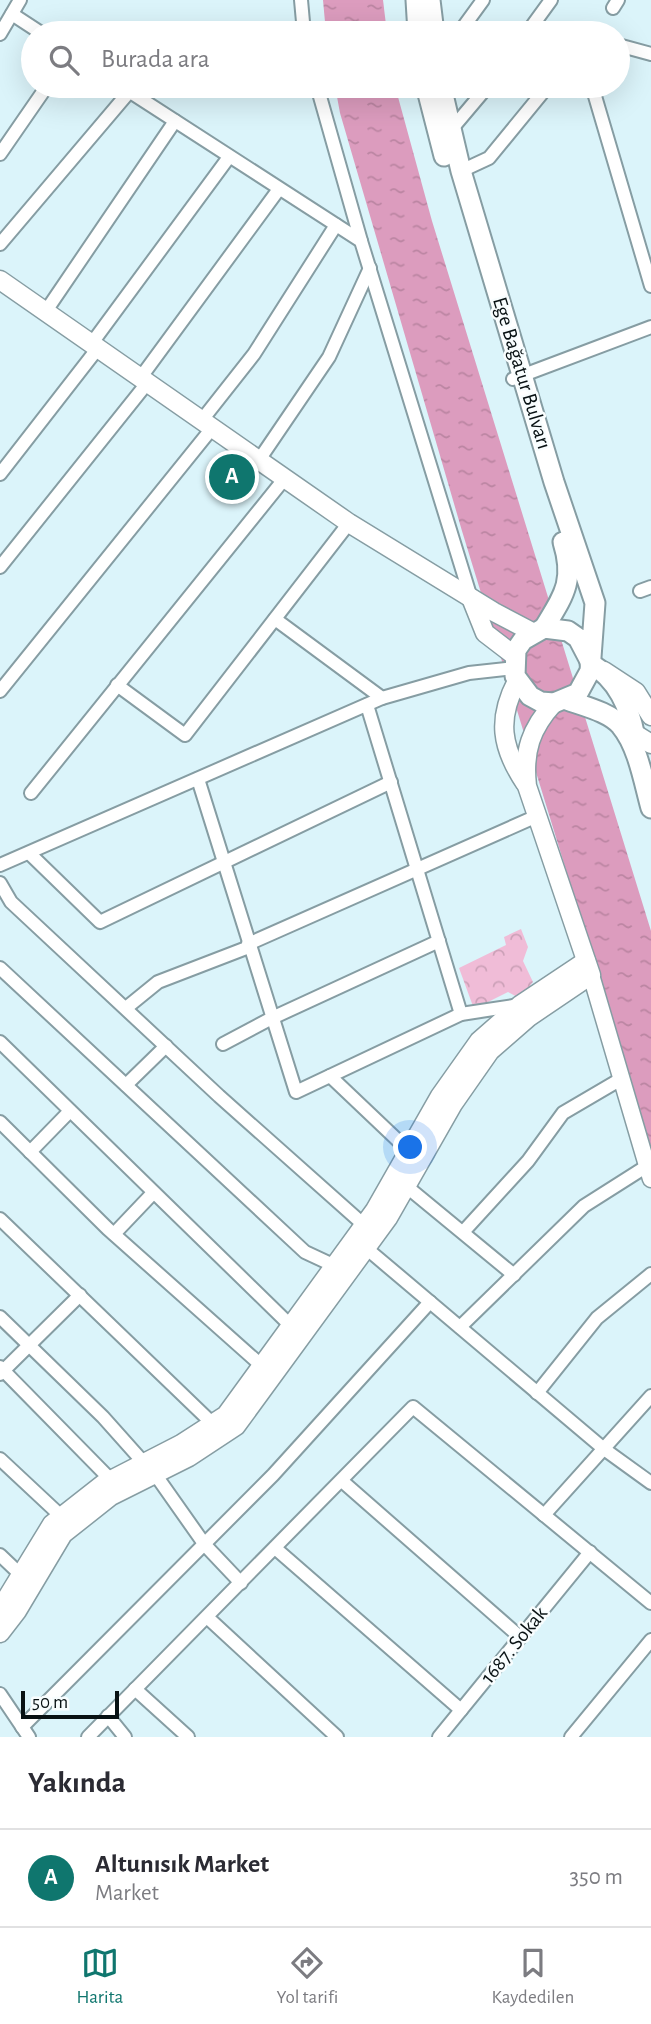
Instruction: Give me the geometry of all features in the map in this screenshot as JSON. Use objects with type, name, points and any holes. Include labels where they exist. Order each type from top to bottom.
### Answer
[{"type":"main road","points":[[416,0],[417,21]]},
{"type":"main road","points":[[430,0],[433,21]]},
{"type":"main road","name":"Ege Bağatur Bulvarı","points":[[428,98],[432,118],[595,603],[594,664]]},
{"type":"main road","name":"Ege Bağatur Bulvarı","points":[[443,98],[450,131],[570,565],[565,589],[538,630]]},
{"type":"main road","points":[[2,286],[46,311],[349,523],[471,598],[538,630],[568,631],[586,647],[594,664],[620,691],[627,729],[647,770],[651,808]]},
{"type":"main road","points":[[471,598],[485,633],[515,668],[530,696],[561,702],[627,729],[651,744]]},
{"type":"main road","points":[[527,786],[514,767],[506,743],[503,719],[523,640],[538,630]]},
{"type":"main road","points":[[588,968],[527,786],[525,769],[530,737],[538,721],[586,683],[594,664]]},
{"type":"main road","points":[[594,664],[636,692],[651,716]]},
{"type":"main road","points":[[0,1633],[17,1611],[63,1534],[149,1468],[226,1415],[364,1226],[440,1096],[479,1041],[520,1005],[588,968]]},
{"type":"main road","points":[[0,1609],[52,1524],[61,1517],[111,1480],[149,1468],[236,1426],[366,1248],[406,1186],[453,1104],[490,1051],[588,968]]},
{"type":"street","points":[[0,34],[20,0]]},
{"type":"street","points":[[301,0],[303,21]]},
{"type":"street","points":[[468,21],[484,0]]},
{"type":"street","points":[[536,21],[551,0]]},
{"type":"street","points":[[12,14],[22,21]]},
{"type":"street","points":[[630,48],[651,54]]},
{"type":"street","points":[[0,154],[39,98]]},
{"type":"street","points":[[0,244],[118,98]]},
{"type":"street","points":[[139,98],[361,241]]},
{"type":"street","points":[[320,98],[361,241],[471,598]]},
{"type":"street","points":[[450,131],[478,98]]},
{"type":"street","points":[[461,171],[489,158],[538,98]]},
{"type":"street","points":[[596,98],[651,286]]},
{"type":"street","points":[[46,311],[175,121]]},
{"type":"street","points":[[0,474],[229,157]]},
{"type":"street","points":[[0,567],[144,379],[279,189]]},
{"type":"street","points":[[0,691],[207,423],[336,225]]},
{"type":"street","points":[[259,460],[329,357],[370,268]]},
{"type":"street","points":[[518,377],[651,327]]},
{"type":"street","points":[[31,793],[285,478]]},
{"type":"street","points":[[117,685],[185,735],[349,523]]},
{"type":"street","points":[[275,619],[382,698]]},
{"type":"street","points":[[0,865],[382,698],[469,673],[515,668]]},
{"type":"street","points":[[367,705],[461,1014]]},
{"type":"street","points":[[198,779],[222,864],[296,1092],[461,1014],[520,1005]]},
{"type":"street","points":[[29,853],[100,922],[391,782]]},
{"type":"street","points":[[125,1008],[158,982],[248,945],[537,816]]},
{"type":"street","points":[[0,883],[11,902],[364,1226]]},
{"type":"street","points":[[223,1044],[272,1018],[439,941]]},
{"type":"street","points":[[0,968],[305,1252],[335,1266]]},
{"type":"street","points":[[460,1328],[584,1206],[649,1173],[588,968]]},
{"type":"street","points":[[0,1042],[291,1326]]},
{"type":"street","points":[[126,1085],[166,1046]]},
{"type":"street","points":[[330,1076],[409,1151]]},
{"type":"street","points":[[464,1231],[528,1161],[563,1113],[621,1079]]},
{"type":"street","points":[[30,1152],[70,1111]]},
{"type":"street","points":[[0,1122],[114,1234],[262,1366]]},
{"type":"street","points":[[406,1186],[464,1231],[514,1275]]},
{"type":"street","points":[[114,1234],[153,1194]]},
{"type":"street","points":[[0,1219],[213,1424]]},
{"type":"street","points":[[366,1248],[604,1449],[651,1483]]},
{"type":"street","points":[[537,1392],[597,1318],[651,1274]]},
{"type":"street","points":[[80,1296],[1,1370],[111,1480]]},
{"type":"street","points":[[0,1694],[25,1732],[273,1475],[430,1302]]},
{"type":"street","points":[[0,1317],[103,1416],[149,1468],[205,1545],[241,1583]]},
{"type":"street","points":[[544,1515],[651,1396]]},
{"type":"street","points":[[88,1737],[413,1407],[651,1602]]},
{"type":"street","points":[[0,1459],[61,1517]]},
{"type":"street","points":[[342,1481],[520,1637]]},
{"type":"street","points":[[275,1548],[461,1710]]},
{"type":"street","name":"1687. Sokak","points":[[439,1737],[590,1552]]},
{"type":"street","points":[[0,1555],[22,1575]]},
{"type":"street","points":[[207,1618],[337,1737]]},
{"type":"street","points":[[571,1737],[651,1640]]},
{"type":"street","points":[[135,1689],[188,1737]]},
{"type":"street","points":[[108,1716],[125,1737]]},
{"type":"green space","points":[[521,929],[528,947],[523,961],[533,982],[519,998],[508,992],[474,1009],[459,968],[506,945],[504,937]]},
{"type":"water","points":[[323,0],[383,0],[386,21],[325,21]]},
{"type":"water","points":[[337,98],[398,98],[432,221],[651,931],[651,1147],[462,531]]},
{"type":"place","name":"Altunısık Market","points":[[232,477]]}]
